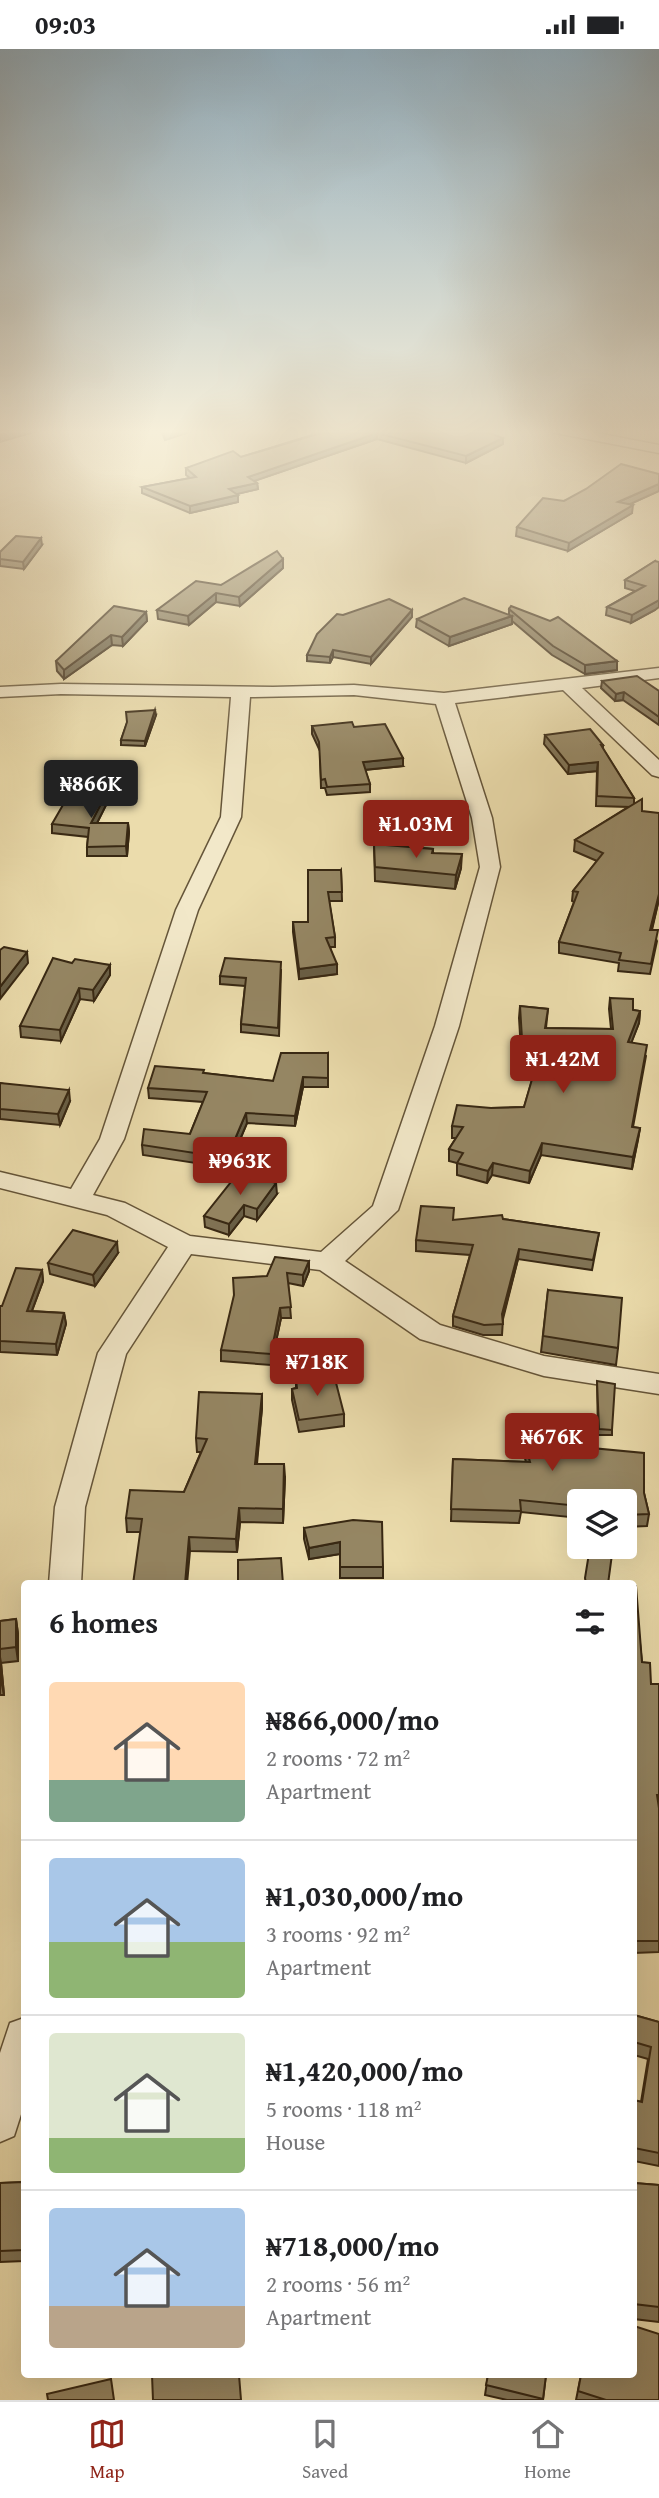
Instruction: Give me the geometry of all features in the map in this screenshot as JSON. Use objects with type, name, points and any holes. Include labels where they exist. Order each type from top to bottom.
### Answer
[{"type":"street","points":[[0,692],[61,689],[242,692],[354,690],[444,699],[659,673]]},
{"type":"street","points":[[568,684],[659,771]]},
{"type":"street","points":[[78,1199],[113,1139],[187,911],[231,817],[242,692]]},
{"type":"street","points":[[327,1262],[385,1210],[447,1026],[489,867],[482,818],[444,699]]},
{"type":"street","points":[[0,1180],[116,1209],[184,1244],[327,1262],[430,1332],[544,1366],[659,1384]]},
{"type":"street","points":[[65,1580],[70,1507],[112,1353],[184,1244]]},
{"type":"street","points":[[0,2122],[21,2047]]},
{"type":"building","points":[[14,538],[41,538],[23,562],[0,559],[0,552]]},
{"type":"building","points":[[552,538],[578,538],[569,543]]},
{"type":"building","points":[[277,551],[283,559],[239,597],[216,593],[188,616],[157,610],[196,581],[221,585]]},
{"type":"building","points":[[655,561],[659,562],[659,600],[632,615],[607,607],[645,586],[625,580]]},
{"type":"building","points":[[464,598],[512,616],[450,637],[417,619]]},
{"type":"building","points":[[389,599],[412,610],[371,657],[333,650],[330,657],[307,655],[317,634],[337,614],[343,615]]},
{"type":"building","points":[[114,606],[146,612],[122,637],[111,635],[64,670],[56,661]]},
{"type":"building","points":[[511,606],[550,621],[558,617],[617,661],[585,665],[553,646],[509,609]]},
{"type":"building","points":[[637,676],[659,691],[659,717],[624,692],[616,694],[602,681]]},
{"type":"building","points":[[155,710],[145,741],[121,740],[127,722],[126,712]]},
{"type":"building","points":[[352,722],[354,727],[385,724],[403,758],[363,762],[370,784],[327,787],[325,779],[321,780],[319,742],[312,726]]},
{"type":"building","points":[[590,729],[603,745],[634,798],[597,796],[598,762],[569,765],[545,735]]},
{"type":"building","points":[[71,791],[106,794],[91,823],[128,823],[126,846],[87,847],[89,828],[52,824]]},
{"type":"building","points":[[642,799],[642,811],[659,813],[659,894],[650,930],[658,930],[651,964],[619,960],[621,953],[559,942],[578,892],[573,891],[603,853],[575,840]]},
{"type":"building","points":[[374,844],[433,849],[432,853],[462,854],[456,875],[375,867]]},
{"type":"building","points":[[308,870],[341,870],[342,892],[328,892],[335,937],[326,938],[337,964],[299,969],[293,922],[308,922]]},
{"type":"building","points":[[4,947],[27,952],[0,987],[0,950]]},
{"type":"building","points":[[53,958],[72,963],[75,959],[110,965],[93,990],[79,988],[60,1030],[20,1026]]},
{"type":"building","points":[[225,958],[281,962],[278,1028],[241,1024],[246,978],[220,976]]},
{"type":"building","points":[[610,998],[633,999],[633,1010],[640,1011],[628,1042],[647,1045],[632,1127],[640,1128],[633,1157],[542,1143],[530,1171],[493,1163],[488,1171],[457,1163],[463,1153],[449,1149],[463,1127],[452,1126],[457,1105],[524,1107],[539,1055],[523,1055],[520,1006],[548,1009],[545,1028],[613,1029]]},
{"type":"building","points":[[281,1053],[328,1053],[328,1078],[303,1077],[295,1116],[246,1113],[227,1158],[142,1145],[144,1129],[190,1134],[207,1092],[148,1088],[155,1066],[204,1070],[203,1073],[273,1081]]},
{"type":"building","points":[[0,1083],[69,1090],[58,1114],[0,1109]]},
{"type":"building","points":[[239,1172],[276,1183],[257,1209],[244,1205],[229,1224],[204,1216]]},
{"type":"building","points":[[421,1206],[454,1208],[453,1220],[502,1215],[503,1219],[599,1233],[593,1260],[519,1249],[502,1314],[503,1324],[484,1325],[453,1316],[473,1245],[416,1240]]},
{"type":"building","points":[[73,1230],[117,1242],[93,1275],[48,1263]]},
{"type":"building","points":[[275,1257],[309,1261],[303,1275],[287,1273],[291,1307],[280,1308],[271,1354],[221,1350],[234,1295],[233,1278],[267,1276]]},
{"type":"building","points":[[16,1268],[42,1270],[27,1311],[64,1313],[56,1344],[0,1341],[0,1306]]},
{"type":"building","points":[[548,1290],[622,1298],[618,1348],[543,1336]]},
{"type":"building","points":[[334,1375],[344,1414],[299,1420],[292,1389],[297,1388],[296,1380]]},
{"type":"building","points":[[597,1381],[615,1384],[612,1430],[599,1429]]},
{"type":"building","points":[[199,1392],[262,1394],[255,1464],[284,1464],[283,1509],[239,1508],[236,1539],[189,1537],[185,1580],[134,1580],[142,1519],[126,1518],[130,1490],[184,1492],[207,1439],[196,1438]]},
{"type":"building","points":[[517,1416],[596,1429],[592,1448],[644,1453],[644,1493],[649,1514],[637,1514],[637,1489],[567,1489],[567,1505],[520,1500],[521,1511],[451,1509],[453,1459],[530,1462]]},
{"type":"building","points":[[353,1520],[382,1522],[383,1567],[340,1567],[340,1542],[309,1548],[304,1528]]},
{"type":"building","points":[[281,1558],[283,1580],[238,1580],[238,1560]]},
{"type":"building","points":[[588,1559],[611,1559],[609,1580],[585,1580]]},
{"type":"building","points":[[637,1599],[642,1662],[650,1663],[651,1684],[659,1684],[659,1941],[637,1941]]},
{"type":"building","points":[[16,1619],[16,1647],[0,1649],[0,1621]]},
{"type":"building","points":[[637,2016],[659,2022],[659,2153],[637,2149],[637,2101],[642,2102],[651,2047],[637,2043]]},
{"type":"building","points":[[21,2182],[21,2250],[0,2251],[0,2183]]},
{"type":"building","points":[[637,2183],[659,2185],[659,2307],[637,2304]]},
{"type":"building","points":[[637,2327],[659,2334],[659,2400],[606,2400],[578,2391],[580,2378],[637,2378]]},
{"type":"building","points":[[152,2378],[239,2378],[241,2400],[153,2400]]},
{"type":"building","points":[[487,2378],[546,2378],[543,2399],[486,2385]]},
{"type":"building","points":[[111,2379],[114,2400],[48,2400],[47,2394]]}]
